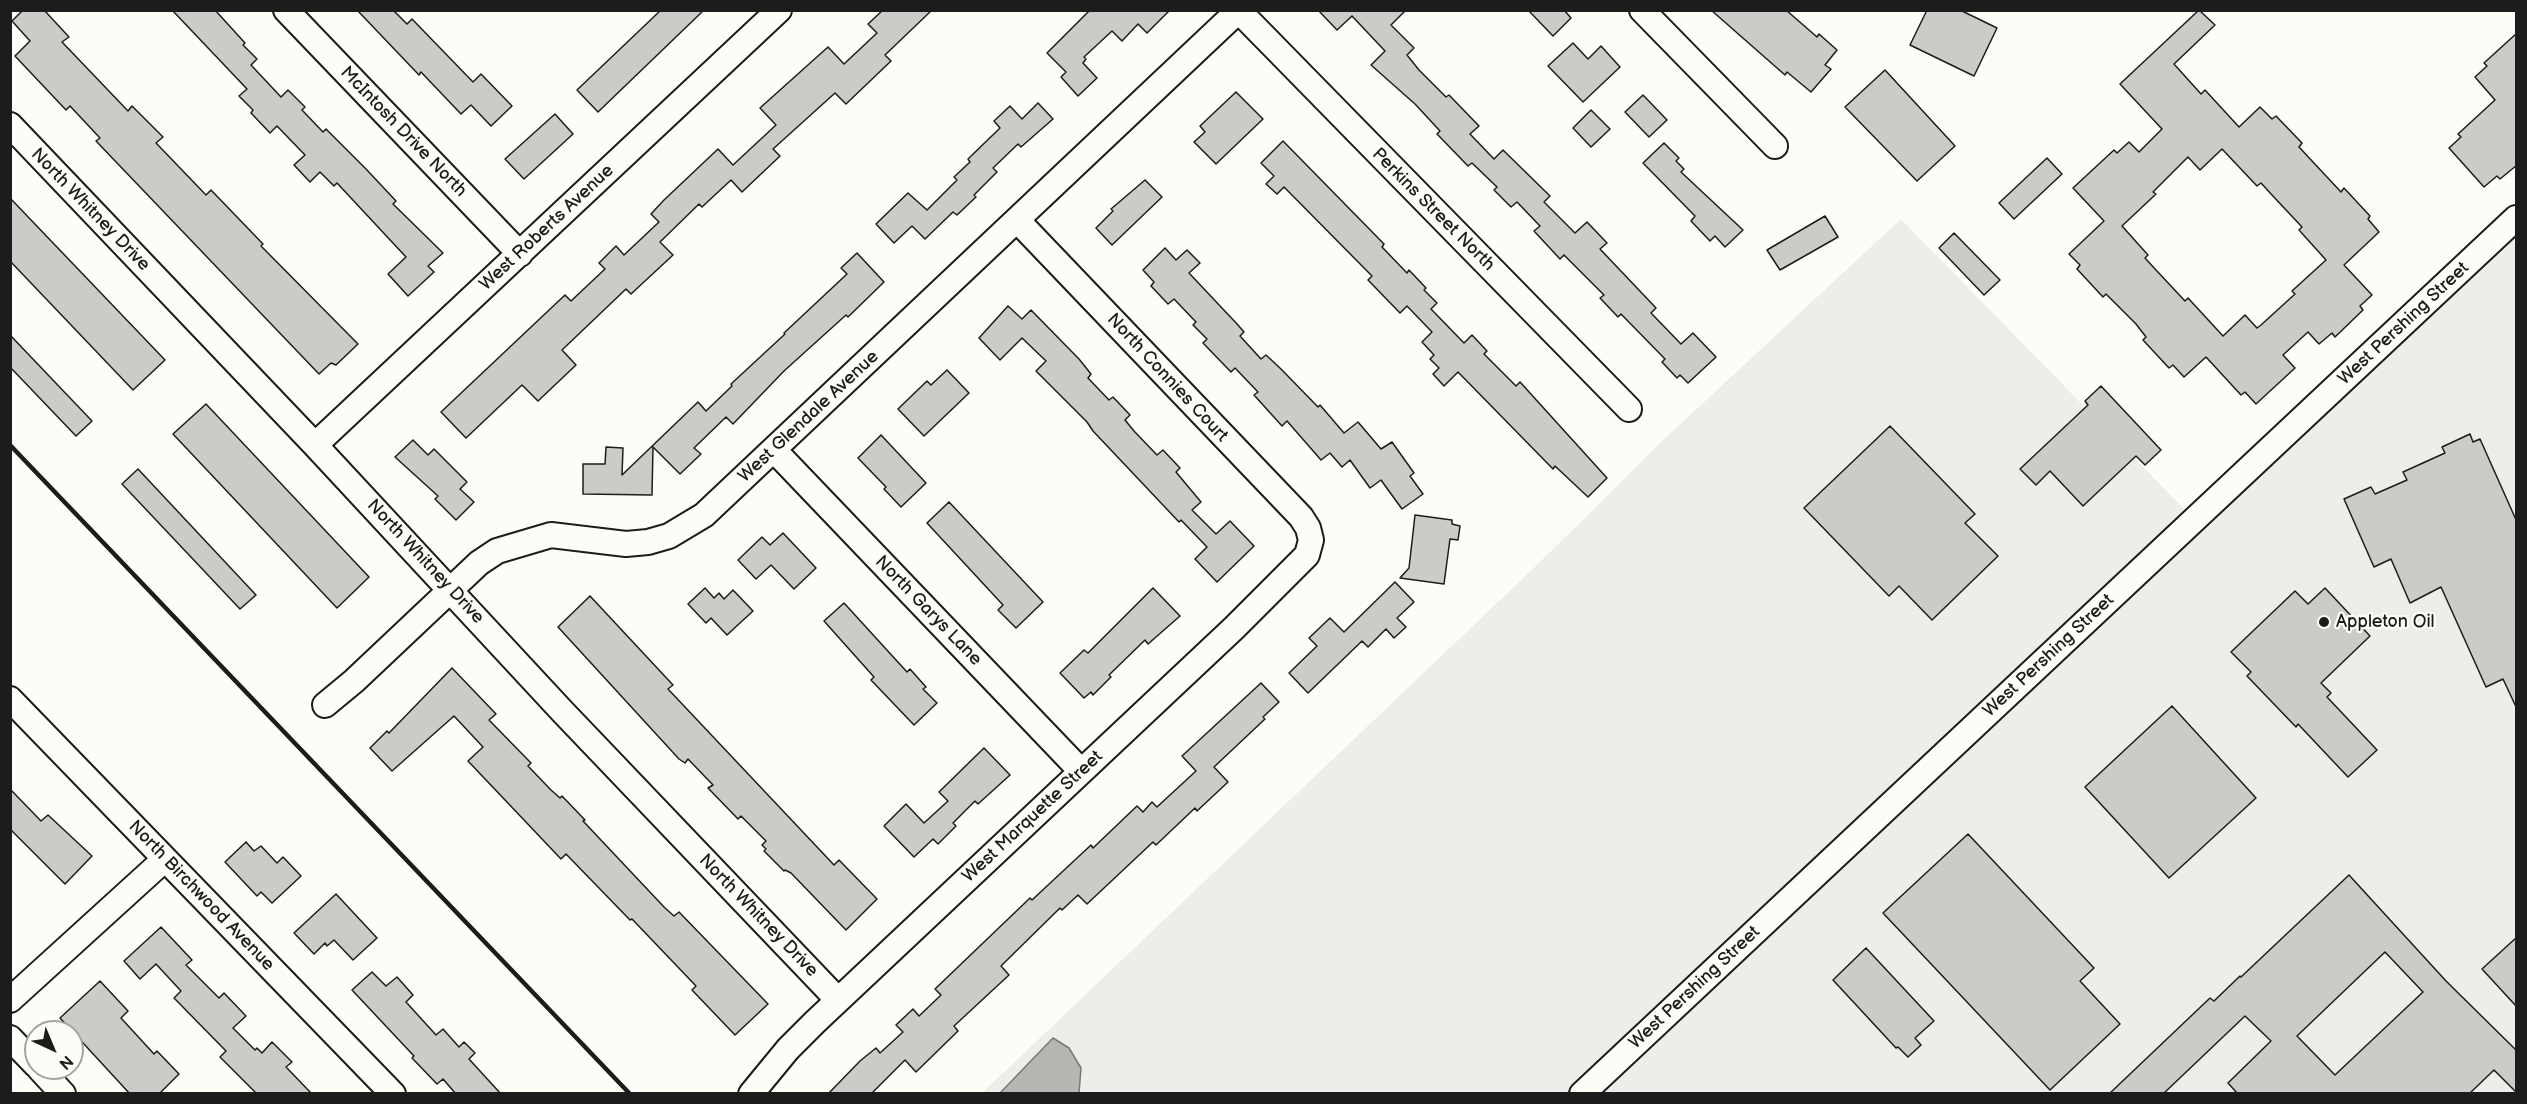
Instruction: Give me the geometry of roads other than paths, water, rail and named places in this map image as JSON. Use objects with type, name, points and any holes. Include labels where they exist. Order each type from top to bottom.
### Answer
[{"type":"street","name":"McIntosh Drive North","points":[[286,10],[520,254]]},
{"type":"street","name":"West Roberts Avenue","points":[[315,445],[779,10]]},
{"type":"street","points":[[1642,10],[1775,146]]},
{"type":"street","name":"West Glendale Avenue","points":[[325,705],[354,681],[479,563],[497,551],[551,535],[626,544],[648,542],[669,536],[704,515],[1238,11]]},
{"type":"street","name":"Perkins Street North","points":[[1238,11],[1629,410]]},
{"type":"street","name":"North Whitney Drive","points":[[10,125],[838,1000]]},
{"type":"street","name":"West Pershing Street","points":[[1581,1094],[2517,218]]},
{"type":"street","name":"North Connies Court","points":[[1017,220],[1300,517],[1308,528],[1311,540]]},
{"type":"street","name":"North Garys Lane","points":[[774,450],[1081,771]]},
{"type":"street","name":"West Marquette Street","points":[[751,1094],[788,1049],[838,1000],[1295,569],[1307,555],[1311,540]]},
{"type":"street","name":"North Birchwood Avenue","points":[[10,699],[393,1094]]},
{"type":"street","points":[[10,1000],[165,859]]},
{"type":"street","points":[[10,1038],[24,1052]]},
{"type":"street","points":[[50,1080],[63,1094]]},
{"type":"railway","points":[[10,445],[630,1094]]},
{"type":"place","name":"Appleton Oil","points":[[2324,622]]}]
